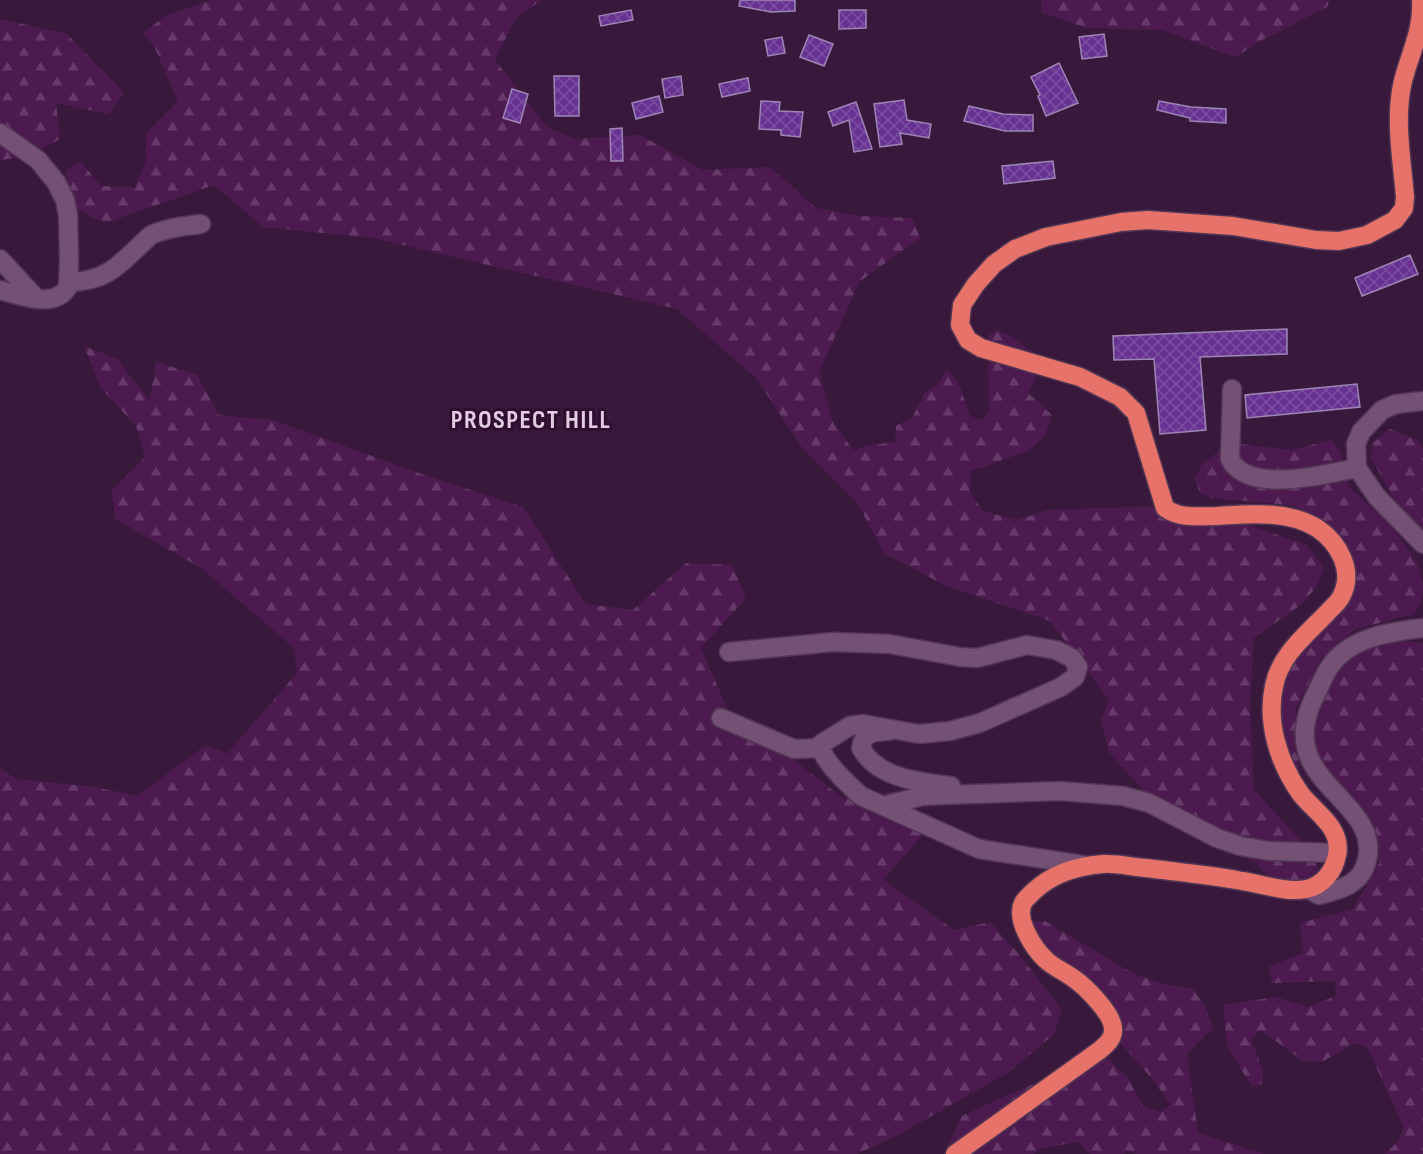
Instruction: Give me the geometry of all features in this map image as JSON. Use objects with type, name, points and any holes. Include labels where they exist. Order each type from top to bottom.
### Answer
[{"type":"highway","points":[[955,1154],[1110,1041],[1113,1027],[1107,1013],[1076,980],[1047,961],[1027,934],[1020,916],[1023,903],[1035,890],[1062,872],[1105,864],[1222,877],[1293,890],[1309,889],[1324,881],[1338,853],[1335,838],[1325,818],[1302,795],[1282,763],[1272,726],[1273,690],[1277,671],[1290,651],[1341,598],[1347,582],[1346,566],[1340,550],[1330,538],[1315,527],[1294,517],[1249,514],[1175,515],[1165,508],[1136,414],[1120,397],[1080,377],[981,348],[968,340],[960,325],[962,305],[976,284],[994,264],[1015,249],[1046,237],[1111,224],[1148,220],[1233,226],[1316,240],[1339,241],[1367,235],[1395,220],[1404,208],[1405,197],[1400,114],[1403,82],[1419,34],[1423,14],[1421,0]]},
{"type":"street","points":[[0,133],[38,160],[56,182],[65,200],[68,215],[69,282],[67,289],[60,296],[47,299],[0,290]]},
{"type":"street","points":[[69,282],[94,280],[112,271],[157,232],[174,227],[201,224]]},
{"type":"street","points":[[0,259],[36,298]]},
{"type":"street","points":[[1232,389],[1230,459],[1235,468],[1272,480],[1288,480],[1357,468]]},
{"type":"street","points":[[1423,400],[1396,404],[1382,410],[1361,432],[1356,444],[1357,468],[1377,497],[1423,544]]},
{"type":"street","points":[[1309,889],[1319,895],[1345,888],[1361,875],[1369,852],[1369,842],[1356,816],[1326,786],[1309,758],[1304,728],[1307,712],[1327,670],[1340,654],[1358,643],[1387,633],[1423,628]]},
{"type":"street","points":[[729,652],[833,642],[890,644],[977,658],[1027,645],[1056,650],[1072,658],[1078,668],[1075,677],[1061,687],[980,723],[950,731],[919,734],[863,724],[850,726],[821,744],[820,748],[822,754],[861,796],[979,849],[1090,867]]},
{"type":"street","points":[[721,718],[794,749],[820,748]]},
{"type":"street","points":[[900,731],[872,732],[864,738],[861,748],[867,759],[876,766],[907,779],[998,793]]},
{"type":"street","points":[[883,806],[922,796],[1060,791],[1123,796],[1149,803],[1217,838],[1240,846],[1269,851],[1338,853]]},
{"type":"green space","points":[[210,0],[542,0],[515,19],[495,60],[547,127],[575,139],[640,135],[703,170],[770,167],[816,208],[860,216],[912,218],[920,238],[859,282],[819,373],[833,422],[853,450],[895,442],[896,426],[912,418],[926,391],[940,382],[946,370],[958,381],[970,416],[981,420],[989,413],[988,336],[996,330],[1009,335],[1035,354],[1040,369],[1028,393],[1052,415],[1045,435],[1028,451],[971,471],[970,492],[983,511],[1017,520],[1048,510],[1161,506],[1249,525],[1307,545],[1324,568],[1317,586],[1302,604],[1254,638],[1250,702],[1254,790],[1316,857],[1322,894],[1314,899],[1299,901],[1283,896],[1257,863],[1178,829],[1109,752],[1101,720],[1109,700],[1050,621],[946,586],[884,553],[858,504],[803,449],[756,378],[677,309],[373,238],[263,227],[214,185],[105,223],[59,201],[67,169],[81,162],[101,186],[135,187],[146,161],[146,133],[178,101],[154,46],[143,33],[165,16]]},
{"type":"green space","points":[[1041,0],[1330,0],[1327,7],[1262,40],[1235,57],[1162,30],[1087,28],[1042,13]]},
{"type":"green space","points":[[0,19],[67,34],[124,93],[108,114],[56,103],[60,139],[26,157],[0,160]]},
{"type":"green space","points":[[84,346],[117,359],[150,401],[156,362],[197,375],[219,415],[273,420],[424,475],[523,507],[586,604],[633,610],[686,563],[732,565],[746,598],[701,648],[727,709],[843,798],[909,790],[925,832],[883,880],[954,930],[990,922],[1017,952],[1062,1010],[1054,1034],[1009,1072],[898,1135],[857,1154],[0,1154],[0,768],[16,779],[95,787],[137,796],[206,745],[227,754],[297,673],[294,648],[201,568],[115,519],[112,490],[145,457],[136,426],[101,388]]},
{"type":"green space","points":[[1390,429],[1417,440],[1423,450],[1423,543],[1390,492],[1371,457],[1373,443]]},
{"type":"green space","points":[[1331,440],[1339,450],[1349,487],[1390,525],[1416,560],[1423,592],[1421,604],[1413,615],[1354,630],[1320,660],[1295,710],[1298,778],[1272,752],[1280,667],[1311,613],[1352,598],[1352,566],[1341,535],[1290,505],[1210,498],[1200,493],[1195,479],[1201,466],[1221,449],[1240,444],[1290,450]]},
{"type":"green space","points":[[1379,639],[1423,642],[1423,1154],[1385,1154],[1398,1141],[1404,1128],[1367,1047],[1354,1043],[1322,1062],[1303,1061],[1261,1030],[1251,1039],[1263,1071],[1262,1084],[1252,1087],[1227,1046],[1223,1005],[1276,997],[1308,1007],[1336,996],[1335,981],[1272,983],[1269,967],[1303,953],[1300,923],[1353,909],[1380,862],[1350,820],[1316,758],[1311,720],[1334,675],[1353,649]]},
{"type":"green space","points":[[1045,921],[1132,973],[1163,984],[1193,989],[1205,1007],[1213,1028],[1187,1054],[1198,1133],[1264,1154],[1137,1154],[1125,1150],[1125,1154],[1090,1154],[1079,1142],[1038,1149],[1034,1154],[944,1154],[962,1116],[1102,1053],[1128,1078],[1143,1106],[1161,1112],[1170,1105],[1155,1082],[1116,1038],[1114,1003],[1070,985],[1035,956],[1030,922]]},
{"type":"building","points":[[740,0],[795,0],[795,11],[771,12],[739,6]]},
{"type":"building","points":[[631,10],[633,20],[601,26],[599,16]]},
{"type":"building","points":[[839,10],[866,10],[866,28],[839,29]]},
{"type":"building","points":[[1104,34],[1107,56],[1082,59],[1079,37]]},
{"type":"building","points":[[809,35],[833,44],[824,66],[800,57]]},
{"type":"building","points":[[782,37],[785,53],[768,56],[765,40]]},
{"type":"building","points":[[1059,63],[1078,103],[1046,116],[1038,96],[1040,95],[1031,77]]},
{"type":"building","points":[[554,76],[579,76],[579,116],[555,116]]},
{"type":"building","points":[[681,76],[683,95],[665,98],[662,79]]},
{"type":"building","points":[[748,78],[750,91],[722,97],[719,84]]},
{"type":"building","points":[[512,89],[528,94],[520,123],[503,118]]},
{"type":"building","points":[[659,96],[663,112],[636,119],[632,103]]},
{"type":"building","points":[[904,100],[907,120],[931,124],[929,138],[900,133],[902,144],[880,147],[874,104]]},
{"type":"building","points":[[761,101],[780,102],[779,111],[803,112],[800,137],[781,135],[781,130],[759,129]]},
{"type":"building","points":[[1159,101],[1191,107],[1226,109],[1226,123],[1190,121],[1190,118],[1157,110]]},
{"type":"building","points":[[856,102],[872,149],[854,152],[849,120],[833,126],[828,112]]},
{"type":"building","points":[[969,106],[1003,114],[1033,115],[1033,131],[1005,131],[964,121]]},
{"type":"building","points":[[622,128],[623,161],[611,161],[610,129]]},
{"type":"building","points":[[1053,161],[1055,178],[1004,184],[1002,166]]},
{"type":"building","points":[[1410,255],[1418,274],[1362,296],[1355,278]]},
{"type":"building","points":[[1287,329],[1287,354],[1200,357],[1206,430],[1160,434],[1154,359],[1114,360],[1113,336]]},
{"type":"building","points":[[1357,384],[1360,407],[1247,418],[1245,395]]},
{"type":"district","name":"PROSPECT HILL","points":[[531,420]]}]
